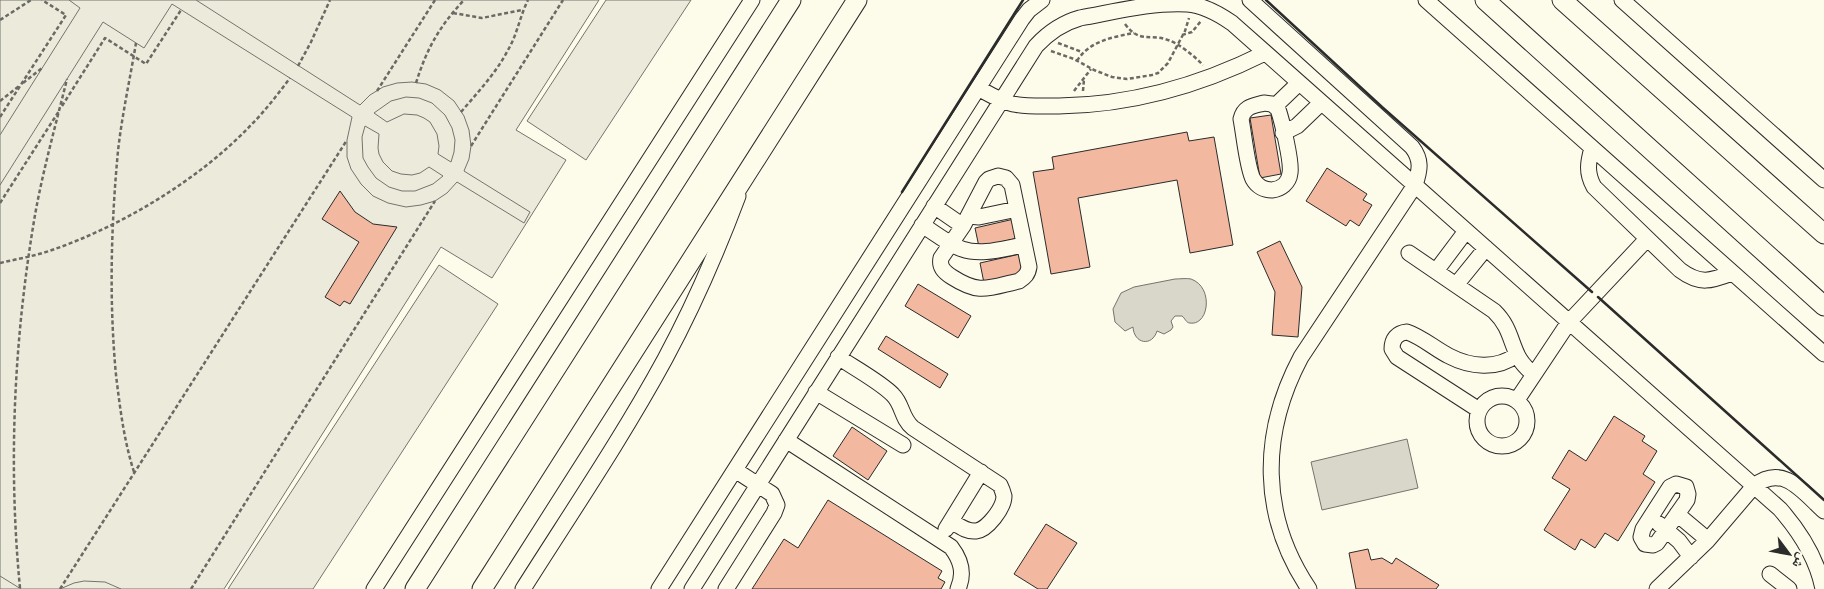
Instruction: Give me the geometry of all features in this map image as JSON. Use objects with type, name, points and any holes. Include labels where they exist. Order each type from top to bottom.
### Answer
[{"type":"main road","points":[[415,589],[791,0]]},
{"type":"main road","points":[[1485,0],[1824,306]]},
{"type":"main road","points":[[1562,0],[1824,234]]},
{"type":"main road","points":[[482,589],[746,173],[858,3]]},
{"type":"street","points":[[374,589],[752,0]]},
{"type":"street","points":[[665,587],[735,470],[978,88],[1029,10],[1042,0]]},
{"type":"street","points":[[1250,0],[1412,147],[1420,162],[1420,170],[1415,185],[1300,357],[1278,410],[1271,448],[1271,487],[1274,506],[1284,543],[1292,561],[1309,589]]},
{"type":"street","points":[[1426,0],[1824,354]]},
{"type":"street","points":[[1622,0],[1824,180]]},
{"type":"street","points":[[692,589],[1000,100],[1039,42],[1051,31],[1070,21],[1116,11],[1187,4],[1210,10],[1232,23],[1780,509],[1802,537],[1818,569],[1823,589]]},
{"type":"street","points":[[978,88],[1000,100],[1024,105],[1063,106],[1102,103],[1146,96],[1210,77],[1265,53]]},
{"type":"street","points":[[1275,106],[1299,83]]},
{"type":"street","points":[[1268,103],[1275,106],[1279,113],[1290,166],[1290,177],[1278,189],[1267,190],[1257,185],[1252,175],[1241,116],[1247,108],[1257,105],[1268,103]]},
{"type":"street","points":[[1283,132],[1297,126],[1321,103]]},
{"type":"street","points":[[1592,148],[1588,168],[1594,187],[1680,270],[1699,280],[1713,280],[1732,273]]},
{"type":"street","points":[[523,589],[641,403],[666,359],[710,268],[746,173]]},
{"type":"street","points":[[993,176],[1006,178],[1012,185],[1017,209],[1029,267],[1026,275],[1019,281],[983,289],[965,285],[943,270],[940,262],[941,258],[966,221],[986,182],[993,176]]},
{"type":"street","points":[[934,206],[966,221],[1017,209]]},
{"type":"street","points":[[922,225],[968,251],[980,252],[1024,244]]},
{"type":"street","points":[[1436,272],[1466,231]]},
{"type":"street","points":[[1517,400],[1569,322],[1647,239]]},
{"type":"street","points":[[1456,285],[1486,248]]},
{"type":"street","points":[[1409,253],[1501,317],[1510,332],[1516,355],[1521,363],[1534,374]]},
{"type":"street","points":[[1479,410],[1397,358],[1392,349],[1394,339],[1397,335],[1407,332],[1449,357],[1477,365],[1504,363],[1516,355]]},
{"type":"street","points":[[838,357],[894,395],[905,420],[913,428],[1000,485],[1004,495],[1001,506],[990,523],[981,530],[969,531],[951,520]]},
{"type":"street","points":[[816,392],[902,445]]},
{"type":"street","points":[[1496,396],[1517,400],[1526,411],[1527,425],[1521,438],[1508,446],[1494,445],[1482,437],[1477,424],[1479,410],[1496,396]]},
{"type":"street","points":[[786,440],[940,538],[951,547],[959,559],[962,573],[958,589]]},
{"type":"street","points":[[726,589],[776,509],[775,497],[735,470]]},
{"type":"street","points":[[940,538],[980,472]]},
{"type":"street","points":[[1657,589],[1708,540],[1754,486],[1769,476],[1788,480],[1824,511]]},
{"type":"street","points":[[1680,484],[1686,487],[1688,497],[1677,514],[1657,543],[1653,545],[1645,544],[1641,533],[1670,487],[1680,484]]},
{"type":"street","points":[[1677,514],[1708,540]]},
{"type":"street","points":[[1650,518],[1679,541],[1691,557]]},
{"type":"street","points":[[1770,574],[1786,588]]},
{"type":"path","points":[[0,20],[31,0]]},
{"type":"path","points":[[0,117],[66,15],[42,0]]},
{"type":"path","points":[[298,66],[330,0]]},
{"type":"path","points":[[377,91],[435,0]]},
{"type":"path","points":[[416,83],[424,57],[444,24],[464,0]]},
{"type":"path","points":[[461,112],[509,50],[522,10],[528,0]]},
{"type":"path","points":[[470,146],[563,0]]},
{"type":"path","points":[[1039,42],[1103,74],[1120,78],[1152,75],[1158,73],[1168,63],[1182,35],[1189,18],[1187,4]]},
{"type":"path","points":[[0,203],[105,38],[146,64],[181,10]]},
{"type":"path","points":[[452,13],[482,18],[522,10]]},
{"type":"path","points":[[1182,35],[1195,29],[1210,10]]},
{"type":"path","points":[[1116,11],[1134,33],[1143,38],[1166,39],[1177,45],[1197,59],[1210,77]]},
{"type":"path","points":[[1077,61],[1082,52],[1088,47],[1110,38],[1134,33]]},
{"type":"path","points":[[134,472],[127,449],[118,397],[113,345],[112,282],[118,150],[136,42]]},
{"type":"path","points":[[1039,42],[1082,52]]},
{"type":"path","points":[[0,100],[42,68]]},
{"type":"path","points":[[1063,106],[1091,69]]},
{"type":"path","points":[[0,263],[52,250],[114,224],[168,194],[215,158],[251,126],[290,78]]},
{"type":"path","points":[[20,588],[15,541],[13,452],[19,338],[35,214],[67,79]]},
{"type":"path","points":[[60,589],[347,140]]},
{"type":"path","points":[[191,589],[435,201]]},
{"type":"shaded area","points":[[0,0],[599,0],[516,130],[566,160],[492,278],[441,247],[224,589],[0,589]]},
{"type":"shaded area","points":[[69,0],[196,0],[360,105],[370,95],[383,87],[397,83],[412,82],[426,84],[440,90],[454,101],[464,116],[469,130],[471,146],[469,159],[464,171],[530,212],[524,223],[457,182],[447,193],[435,201],[421,205],[406,207],[388,203],[373,196],[361,184],[351,169],[347,157],[347,140],[352,117],[172,4],[144,48],[103,22],[0,185],[0,135],[80,8]],"holes":[[[406,97],[419,98],[432,103],[445,115],[452,128],[455,140],[451,162],[438,154],[437,134],[430,122],[424,118],[417,115],[404,114],[387,122],[374,113],[391,101]],[[365,126],[379,134],[379,154],[383,162],[392,171],[412,175],[420,173],[429,167],[443,176],[433,184],[415,191],[402,191],[389,187],[376,178],[363,158],[362,137]]]},
{"type":"shaded area","points":[[606,0],[691,0],[586,160],[527,121]]},
{"type":"shaded area","points":[[439,265],[498,304],[313,589],[228,589]]},
{"type":"shaded area","points":[[1175,279],[1191,279],[1198,283],[1203,290],[1206,297],[1206,305],[1205,313],[1201,319],[1189,323],[1182,316],[1175,316],[1171,321],[1173,327],[1171,330],[1164,334],[1157,331],[1151,340],[1147,341],[1136,337],[1133,327],[1125,331],[1115,322],[1113,309],[1121,293],[1134,287]]},
{"type":"shaded area","points":[[1407,439],[1418,488],[1322,510],[1311,462]]},
{"type":"shaded area","points":[[0,576],[21,589],[0,589]]},
{"type":"shaded area","points":[[84,581],[105,582],[121,589],[60,589]]},
{"type":"building","points":[[1271,115],[1281,174],[1260,178],[1250,118]]},
{"type":"building","points":[[1187,132],[1189,141],[1214,137],[1233,245],[1190,253],[1177,180],[1078,198],[1090,267],[1051,274],[1033,172],[1054,169],[1052,157]]},
{"type":"building","points":[[1327,168],[1367,194],[1363,200],[1372,205],[1359,226],[1350,220],[1346,226],[1306,201]]},
{"type":"building","points":[[340,191],[355,212],[373,224],[397,227],[350,304],[344,301],[340,306],[325,297],[359,242],[322,219]]},
{"type":"building","points":[[1014,219],[1018,238],[979,247],[975,228]]},
{"type":"building","points":[[1280,241],[1302,287],[1298,337],[1272,335],[1275,292],[1257,252]]},
{"type":"building","points":[[1020,254],[1024,274],[984,283],[980,263]]},
{"type":"building","points":[[918,284],[971,316],[958,338],[905,306]]},
{"type":"building","points":[[886,336],[948,374],[940,388],[878,349]]},
{"type":"building","points":[[1614,416],[1645,436],[1642,441],[1657,451],[1643,474],[1655,482],[1618,541],[1605,533],[1595,548],[1581,539],[1575,550],[1544,530],[1570,489],[1552,478],[1569,450],[1586,461]]},
{"type":"building","points":[[852,427],[887,451],[868,480],[833,456]]},
{"type":"building","points":[[828,500],[942,571],[938,578],[945,582],[941,589],[752,589],[784,539],[798,548]]},
{"type":"building","points":[[1046,524],[1077,543],[1047,589],[1038,589],[1014,574]]},
{"type":"building","points":[[1368,549],[1371,560],[1382,558],[1392,564],[1396,558],[1439,585],[1436,589],[1356,589],[1349,553]]},
{"type":"wall","points":[[902,192],[1023,0]]},
{"type":"wall","points":[[1266,0],[1382,107],[1592,292]]},
{"type":"wall","points":[[1598,297],[1824,500]]}]
